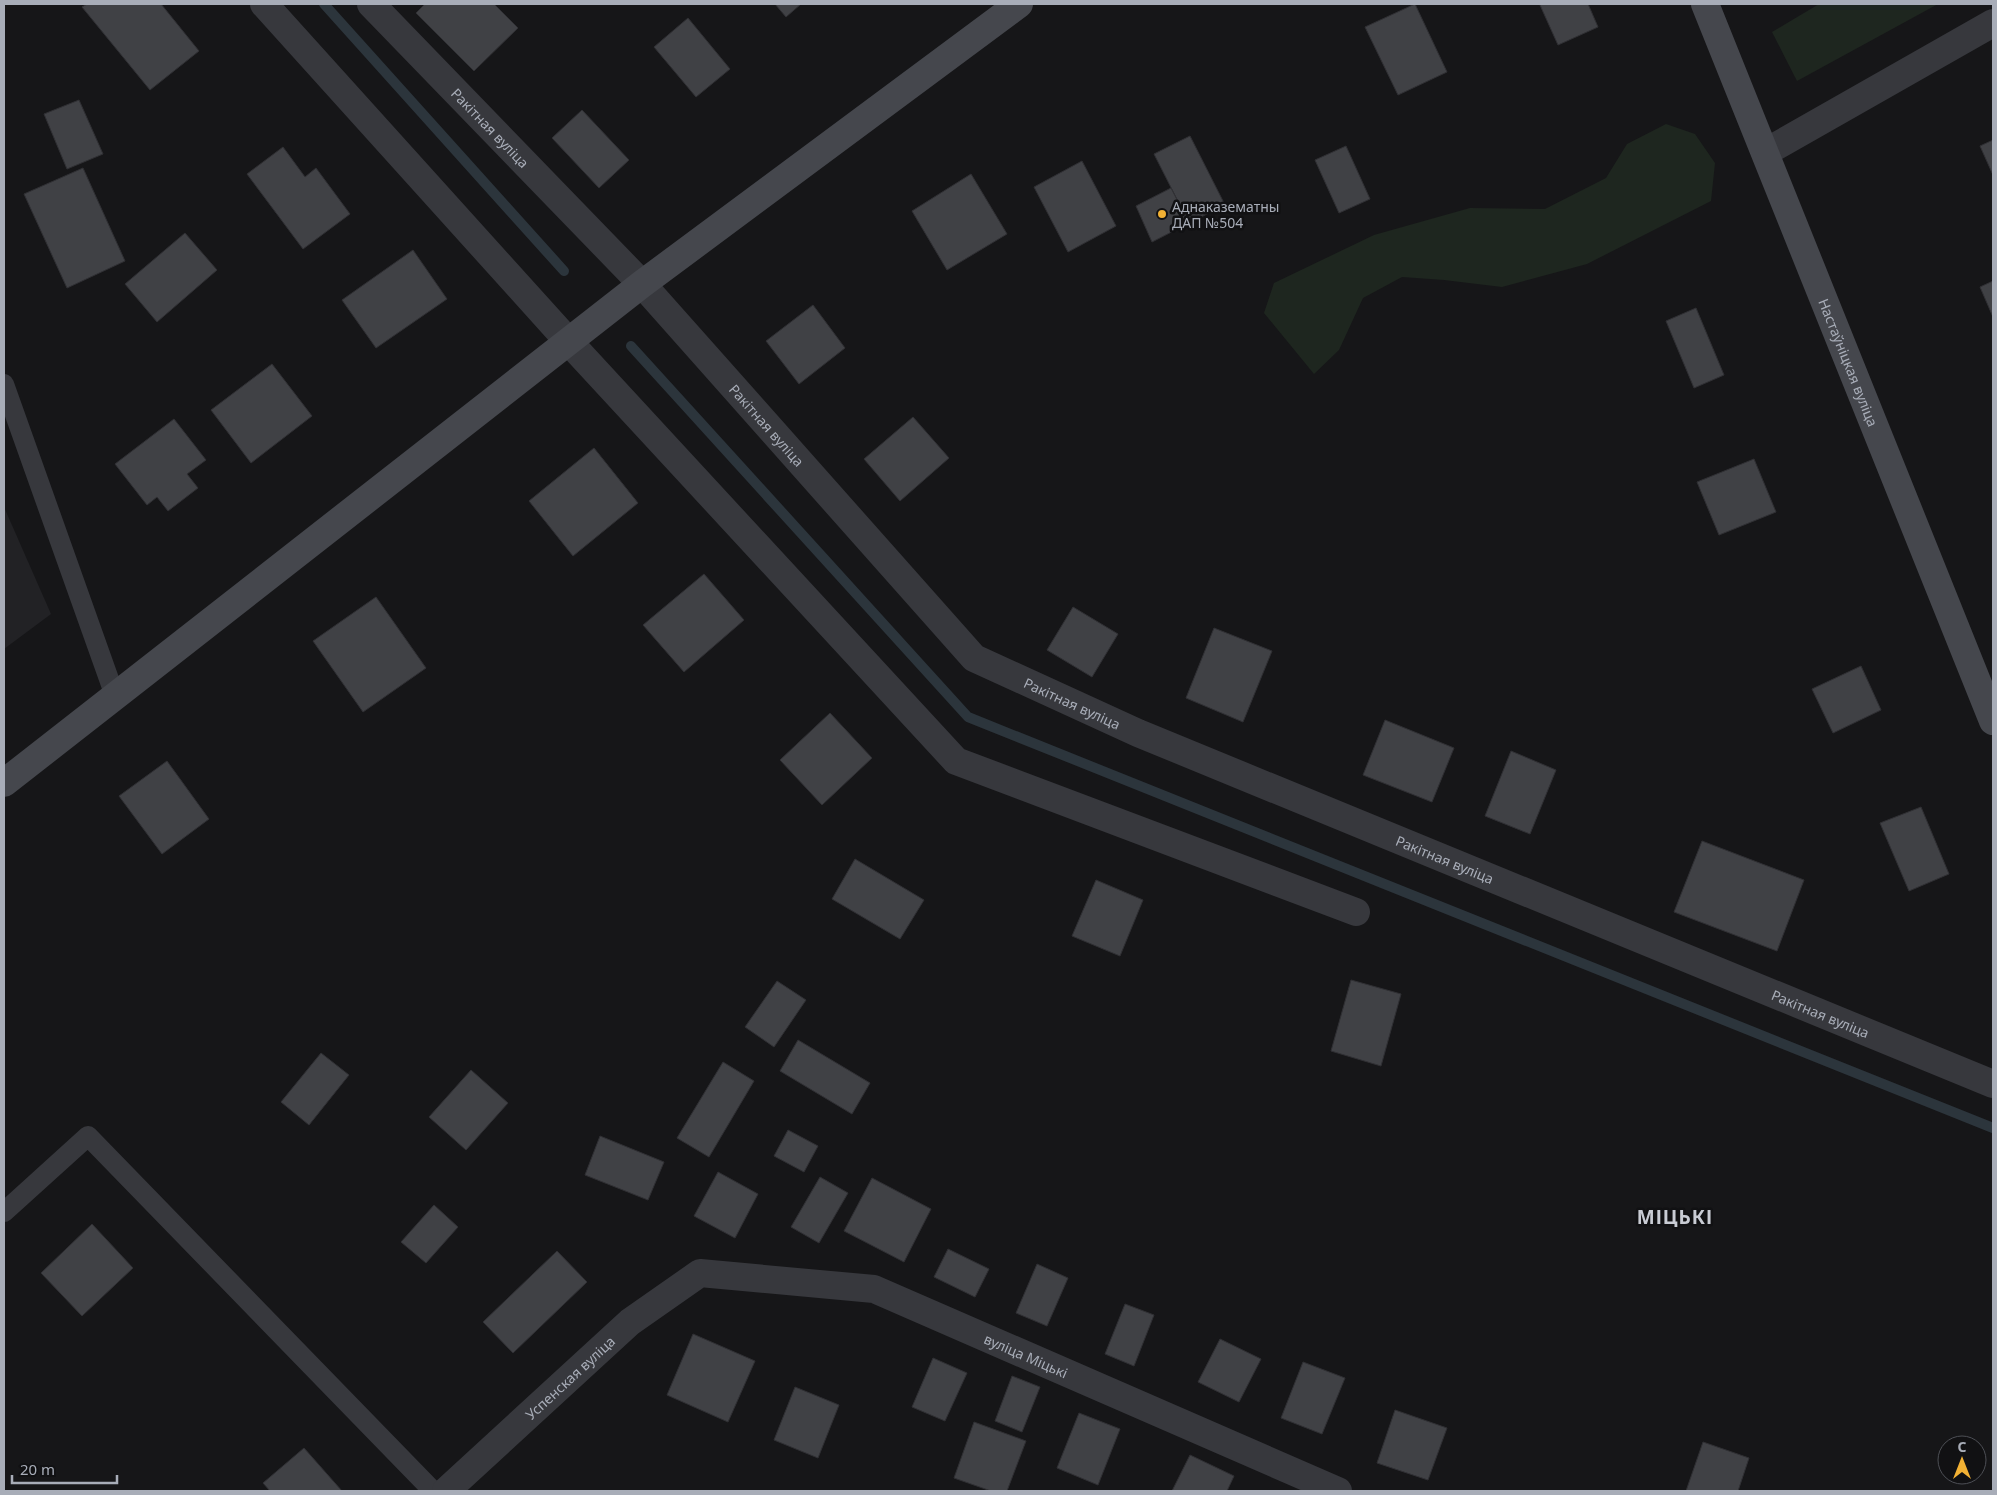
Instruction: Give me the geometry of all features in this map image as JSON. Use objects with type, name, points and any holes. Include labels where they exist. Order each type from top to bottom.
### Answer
[{"type":"street","points":[[264,4],[569,342],[956,761],[1356,912]]},
{"type":"street","name":"Ракітная вуліца","points":[[371,4],[642,284],[974,658],[1138,733],[1993,1084]]},
{"type":"street","points":[[4,783],[642,284],[1019,4]]},
{"type":"street","name":"Настаўніцкая вуліца","points":[[1705,4],[1993,721]]},
{"type":"street","points":[[1766,152],[1993,24]]},
{"type":"street","name":"Успенская вуліца","points":[[446,1491],[630,1322],[700,1273]]},
{"type":"street","name":"вуліца Міцькі","points":[[700,1273],[874,1289],[1338,1491]]},
{"type":"lane","points":[[4,384],[115,696]]},
{"type":"lane","points":[[4,1212],[88,1136],[433,1491]]},
{"type":"shaded area","points":[[1819,4],[1938,4],[1797,81],[1772,32]]},
{"type":"shaded area","points":[[1666,124],[1695,134],[1715,163],[1711,201],[1587,264],[1502,287],[1402,277],[1363,298],[1339,350],[1314,374],[1264,313],[1274,283],[1374,235],[1470,208],[1545,209],[1606,178],[1627,144]]},
{"type":"shaded area","points":[[4,507],[51,614],[4,649]]},
{"type":"building","points":[[87,4],[161,4],[199,51],[150,90],[82,7]]},
{"type":"building","points":[[425,4],[494,4],[518,28],[474,71],[416,13]]},
{"type":"building","points":[[775,4],[801,4],[786,17]]},
{"type":"building","points":[[1415,4],[1447,72],[1398,95],[1365,27]]},
{"type":"building","points":[[1588,4],[1598,27],[1558,45],[1540,5]]},
{"type":"building","points":[[688,18],[730,69],[696,97],[654,47]]},
{"type":"building","points":[[79,100],[103,154],[67,169],[44,114]]},
{"type":"building","points":[[582,110],[629,160],[599,188],[552,138]]},
{"type":"building","points":[[1190,136],[1225,205],[1189,223],[1154,154]]},
{"type":"building","points":[[1993,140],[1993,175],[1980,146]]},
{"type":"building","points":[[1346,146],[1370,199],[1339,213],[1315,160]]},
{"type":"building","points":[[283,147],[305,177],[316,168],[350,214],[303,249],[247,174]]},
{"type":"building","points":[[1082,161],[1116,226],[1068,252],[1034,187]]},
{"type":"building","points":[[83,168],[125,261],[67,288],[24,194]]},
{"type":"building","points":[[971,174],[1007,234],[947,270],[912,211]]},
{"type":"building","name":"Аднаказематны ДАП №504","points":[[1171,188],[1189,223],[1152,242],[1136,206]]},
{"type":"building","points":[[185,233],[217,270],[157,322],[125,284]]},
{"type":"building","points":[[413,250],[447,299],[376,348],[342,300]]},
{"type":"building","points":[[1993,281],[1993,317],[1980,287]]},
{"type":"building","points":[[813,305],[845,348],[799,384],[766,341]]},
{"type":"building","points":[[1696,308],[1724,375],[1694,388],[1666,321]]},
{"type":"building","points":[[272,364],[312,416],[251,463],[211,410]]},
{"type":"building","points":[[913,417],[949,458],[900,501],[864,459]]},
{"type":"building","points":[[174,419],[206,460],[187,474],[198,488],[168,511],[157,497],[147,505],[115,464]]},
{"type":"building","points":[[594,448],[638,503],[573,556],[529,501]]},
{"type":"building","points":[[1754,459],[1776,512],[1719,535],[1697,482]]},
{"type":"building","points":[[704,574],[744,620],[684,672],[643,625]]},
{"type":"building","points":[[376,597],[426,668],[363,712],[313,641]]},
{"type":"building","points":[[1073,607],[1118,634],[1092,677],[1047,650]]},
{"type":"building","points":[[1214,628],[1272,651],[1243,722],[1186,698]]},
{"type":"building","points":[[1861,666],[1881,710],[1833,733],[1812,689]]},
{"type":"building","points":[[830,713],[872,758],[822,805],[780,760]]},
{"type":"building","points":[[1385,720],[1454,748],[1432,802],[1363,775]]},
{"type":"building","points":[[1511,751],[1556,770],[1530,834],[1485,816]]},
{"type":"building","points":[[167,761],[209,819],[162,854],[119,796]]},
{"type":"building","points":[[1921,807],[1949,874],[1909,891],[1880,823]]},
{"type":"building","points":[[1702,841],[1804,880],[1777,951],[1674,912]]},
{"type":"building","points":[[855,859],[924,900],[900,939],[832,899]]},
{"type":"building","points":[[1096,880],[1143,900],[1120,956],[1072,936]]},
{"type":"building","points":[[1351,980],[1401,994],[1381,1066],[1331,1051]]},
{"type":"building","points":[[777,981],[806,1000],[774,1047],[745,1027]]},
{"type":"building","points":[[798,1040],[870,1083],[852,1114],[780,1071]]},
{"type":"building","points":[[321,1053],[349,1075],[309,1125],[281,1102]]},
{"type":"building","points":[[723,1062],[754,1081],[709,1157],[677,1138]]},
{"type":"building","points":[[471,1070],[508,1103],[466,1150],[429,1117]]},
{"type":"building","points":[[788,1130],[818,1146],[804,1172],[774,1156]]},
{"type":"building","points":[[600,1136],[664,1162],[648,1200],[585,1175]]},
{"type":"building","points":[[718,1172],[758,1194],[735,1238],[694,1216]]},
{"type":"building","points":[[820,1177],[848,1193],[819,1243],[791,1227]]},
{"type":"building","points":[[872,1178],[931,1209],[904,1262],[844,1231]]},
{"type":"building","points":[[434,1205],[458,1227],[426,1263],[401,1242]]},
{"type":"building","points":[[92,1224],[133,1268],[82,1316],[41,1273]]},
{"type":"building","points":[[948,1249],[989,1269],[975,1297],[934,1277]]},
{"type":"building","points":[[557,1251],[587,1282],[513,1353],[483,1322]]},
{"type":"building","points":[[1037,1264],[1068,1278],[1047,1326],[1016,1313]]},
{"type":"building","points":[[1125,1304],[1154,1315],[1134,1366],[1105,1354]]},
{"type":"building","points":[[693,1334],[755,1361],[728,1422],[667,1395]]},
{"type":"building","points":[[1220,1339],[1261,1359],[1239,1402],[1198,1382]]},
{"type":"building","points":[[933,1358],[967,1373],[945,1421],[912,1407]]},
{"type":"building","points":[[1303,1362],[1345,1378],[1322,1434],[1281,1418]]},
{"type":"building","points":[[1012,1376],[1040,1387],[1022,1432],[995,1421]]},
{"type":"building","points":[[795,1387],[839,1405],[818,1458],[774,1440]]},
{"type":"building","points":[[1395,1410],[1447,1428],[1428,1480],[1377,1463]]},
{"type":"building","points":[[1079,1413],[1120,1429],[1098,1485],[1057,1468]]},
{"type":"building","points":[[974,1422],[1026,1441],[1007,1491],[991,1491],[954,1478]]},
{"type":"building","points":[[1703,1442],[1749,1458],[1738,1491],[1686,1491]]},
{"type":"building","points":[[304,1448],[342,1491],[270,1491],[263,1483]]},
{"type":"building","points":[[1190,1455],[1234,1476],[1227,1491],[1172,1491]]},
{"type":"waterway","points":[[324,4],[564,271]]},
{"type":"waterway","points":[[631,346],[968,717],[1993,1128]]},
{"type":"place","name":"Аднаказематны ДАП №504","points":[[1162,214]]},
{"type":"district","name":"МІЦЬКІ","points":[[1675,1217]]}]
